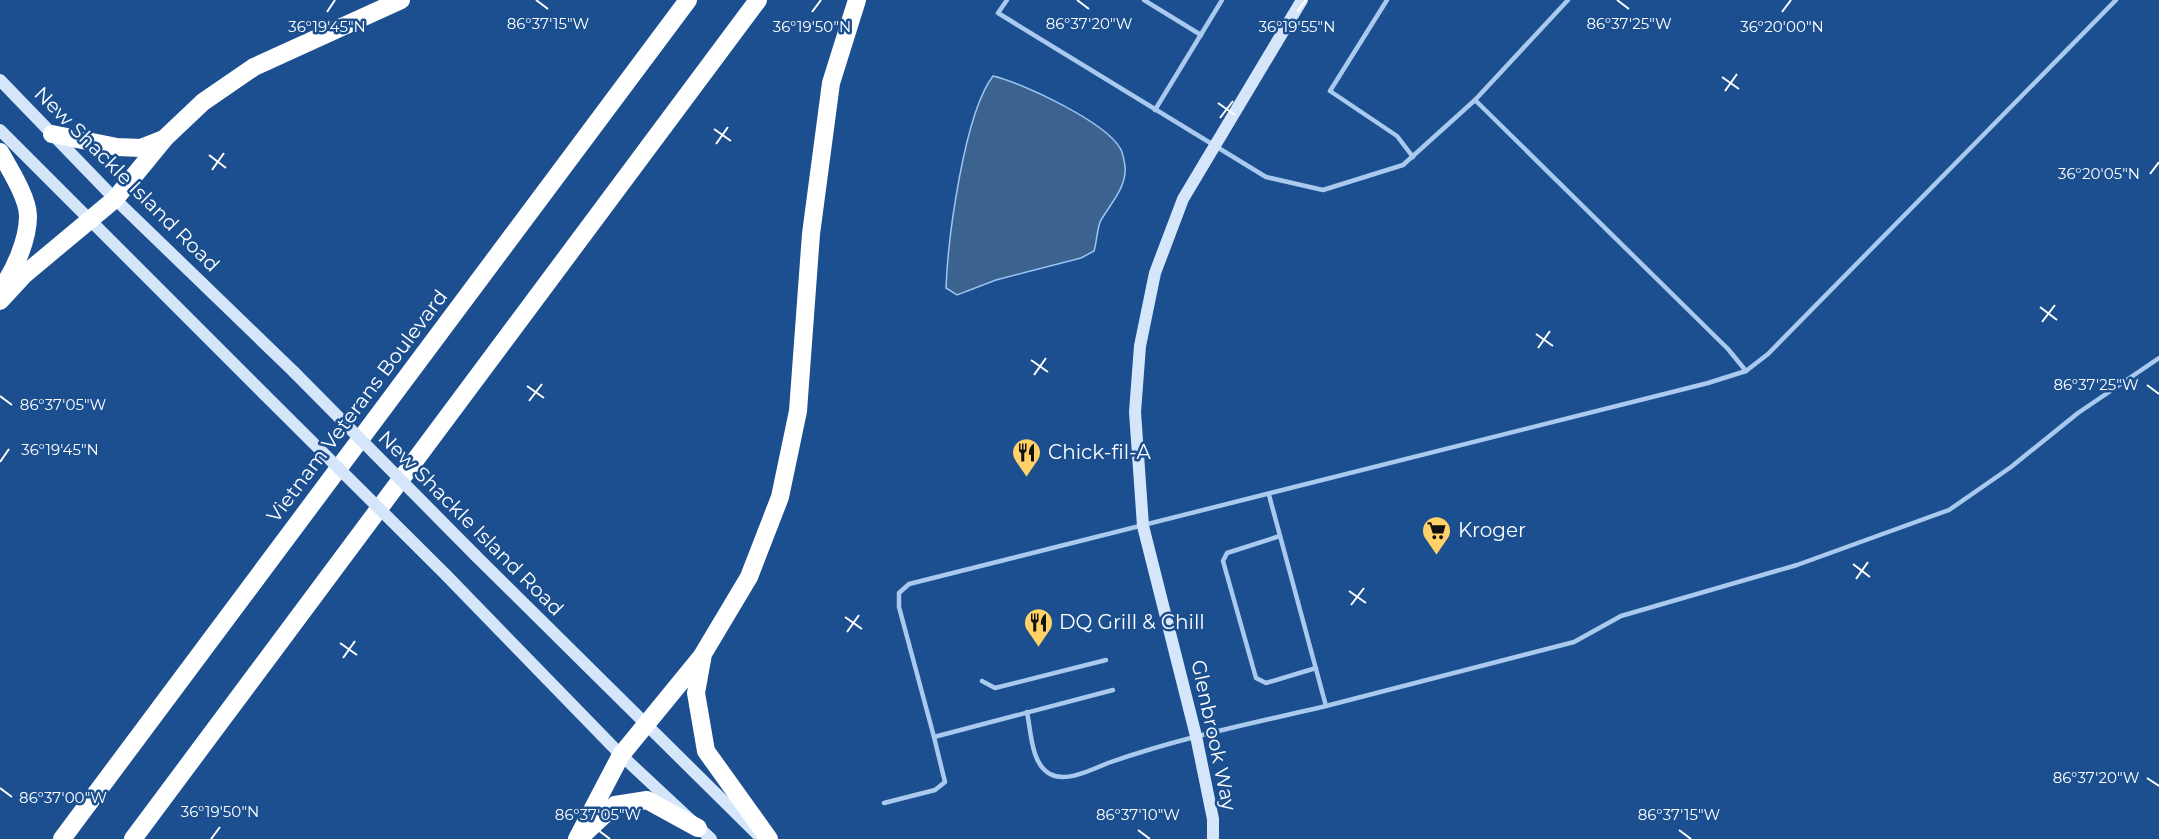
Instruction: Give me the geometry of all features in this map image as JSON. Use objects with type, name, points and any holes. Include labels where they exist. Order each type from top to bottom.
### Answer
[{"type":"highway","points":[[0,301],[25,274],[115,199],[165,138],[203,102],[254,67],[401,0]]},
{"type":"highway","name":"Vietnam Veterans Boulevard","points":[[62,839],[688,0]]},
{"type":"highway","points":[[133,839],[758,0]]},
{"type":"highway","points":[[577,839],[621,754],[703,654],[748,576],[780,497],[798,411],[811,234],[831,83],[857,0]]},
{"type":"highway","points":[[52,134],[117,147],[141,147],[165,138]]},
{"type":"highway","points":[[0,152],[18,184],[28,215],[21,251],[0,290]]},
{"type":"highway","points":[[703,654],[696,693],[706,751],[769,839]]},
{"type":"highway","points":[[577,839],[615,805],[647,800],[705,833]]},
{"type":"main road","name":"Glenbrook Way","points":[[1213,839],[1213,819],[1196,736],[1143,525],[1136,412],[1140,346],[1155,273],[1183,199],[1302,0]]},
{"type":"main road","name":"New Shackle Island Road","points":[[0,80],[115,199],[294,372],[609,690],[762,839]]},
{"type":"main road","points":[[0,130],[446,575],[621,754],[705,833]]},
{"type":"lane","points":[[1007,0],[998,13],[1215,147],[1266,177],[1323,190],[1403,165],[1475,99],[1568,0]]},
{"type":"lane","points":[[1144,0],[1201,35]]},
{"type":"lane","points":[[1155,110],[1222,0]]},
{"type":"lane","points":[[1387,0],[1330,91],[1396,136],[1413,157]]},
{"type":"lane","points":[[884,803],[935,790],[945,782],[899,608],[899,593],[909,584],[1269,495],[1708,383],[1746,371],[1776,346],[2116,0]]},
{"type":"lane","points":[[1475,99],[1728,349],[1746,371]]},
{"type":"lane","points":[[1027,712],[1038,763],[1051,775],[1057,776],[1083,772],[1196,736],[1326,706],[1574,642],[1621,616],[1797,565],[1948,510],[2010,467],[2078,413],[2159,358]]},
{"type":"lane","points":[[1269,495],[1326,706]]},
{"type":"lane","points":[[1280,536],[1227,552],[1223,561],[1256,678],[1266,683],[1316,668]]},
{"type":"lane","points":[[982,681],[995,688],[1106,660]]},
{"type":"lane","points":[[934,737],[1113,690]]},
{"type":"water","points":[[993,76],[1042,95],[1098,127],[1121,150],[1125,166],[1124,181],[1118,195],[1101,220],[1094,251],[1081,258],[996,280],[957,295],[946,288],[959,178],[974,118]]},
{"type":"place","name":"Chick-fil-A","points":[[1027,478]]},
{"type":"place","name":"Kroger","points":[[1437,556]]},
{"type":"place","name":"DQ Grill & Chill","points":[[1038,648]]}]
